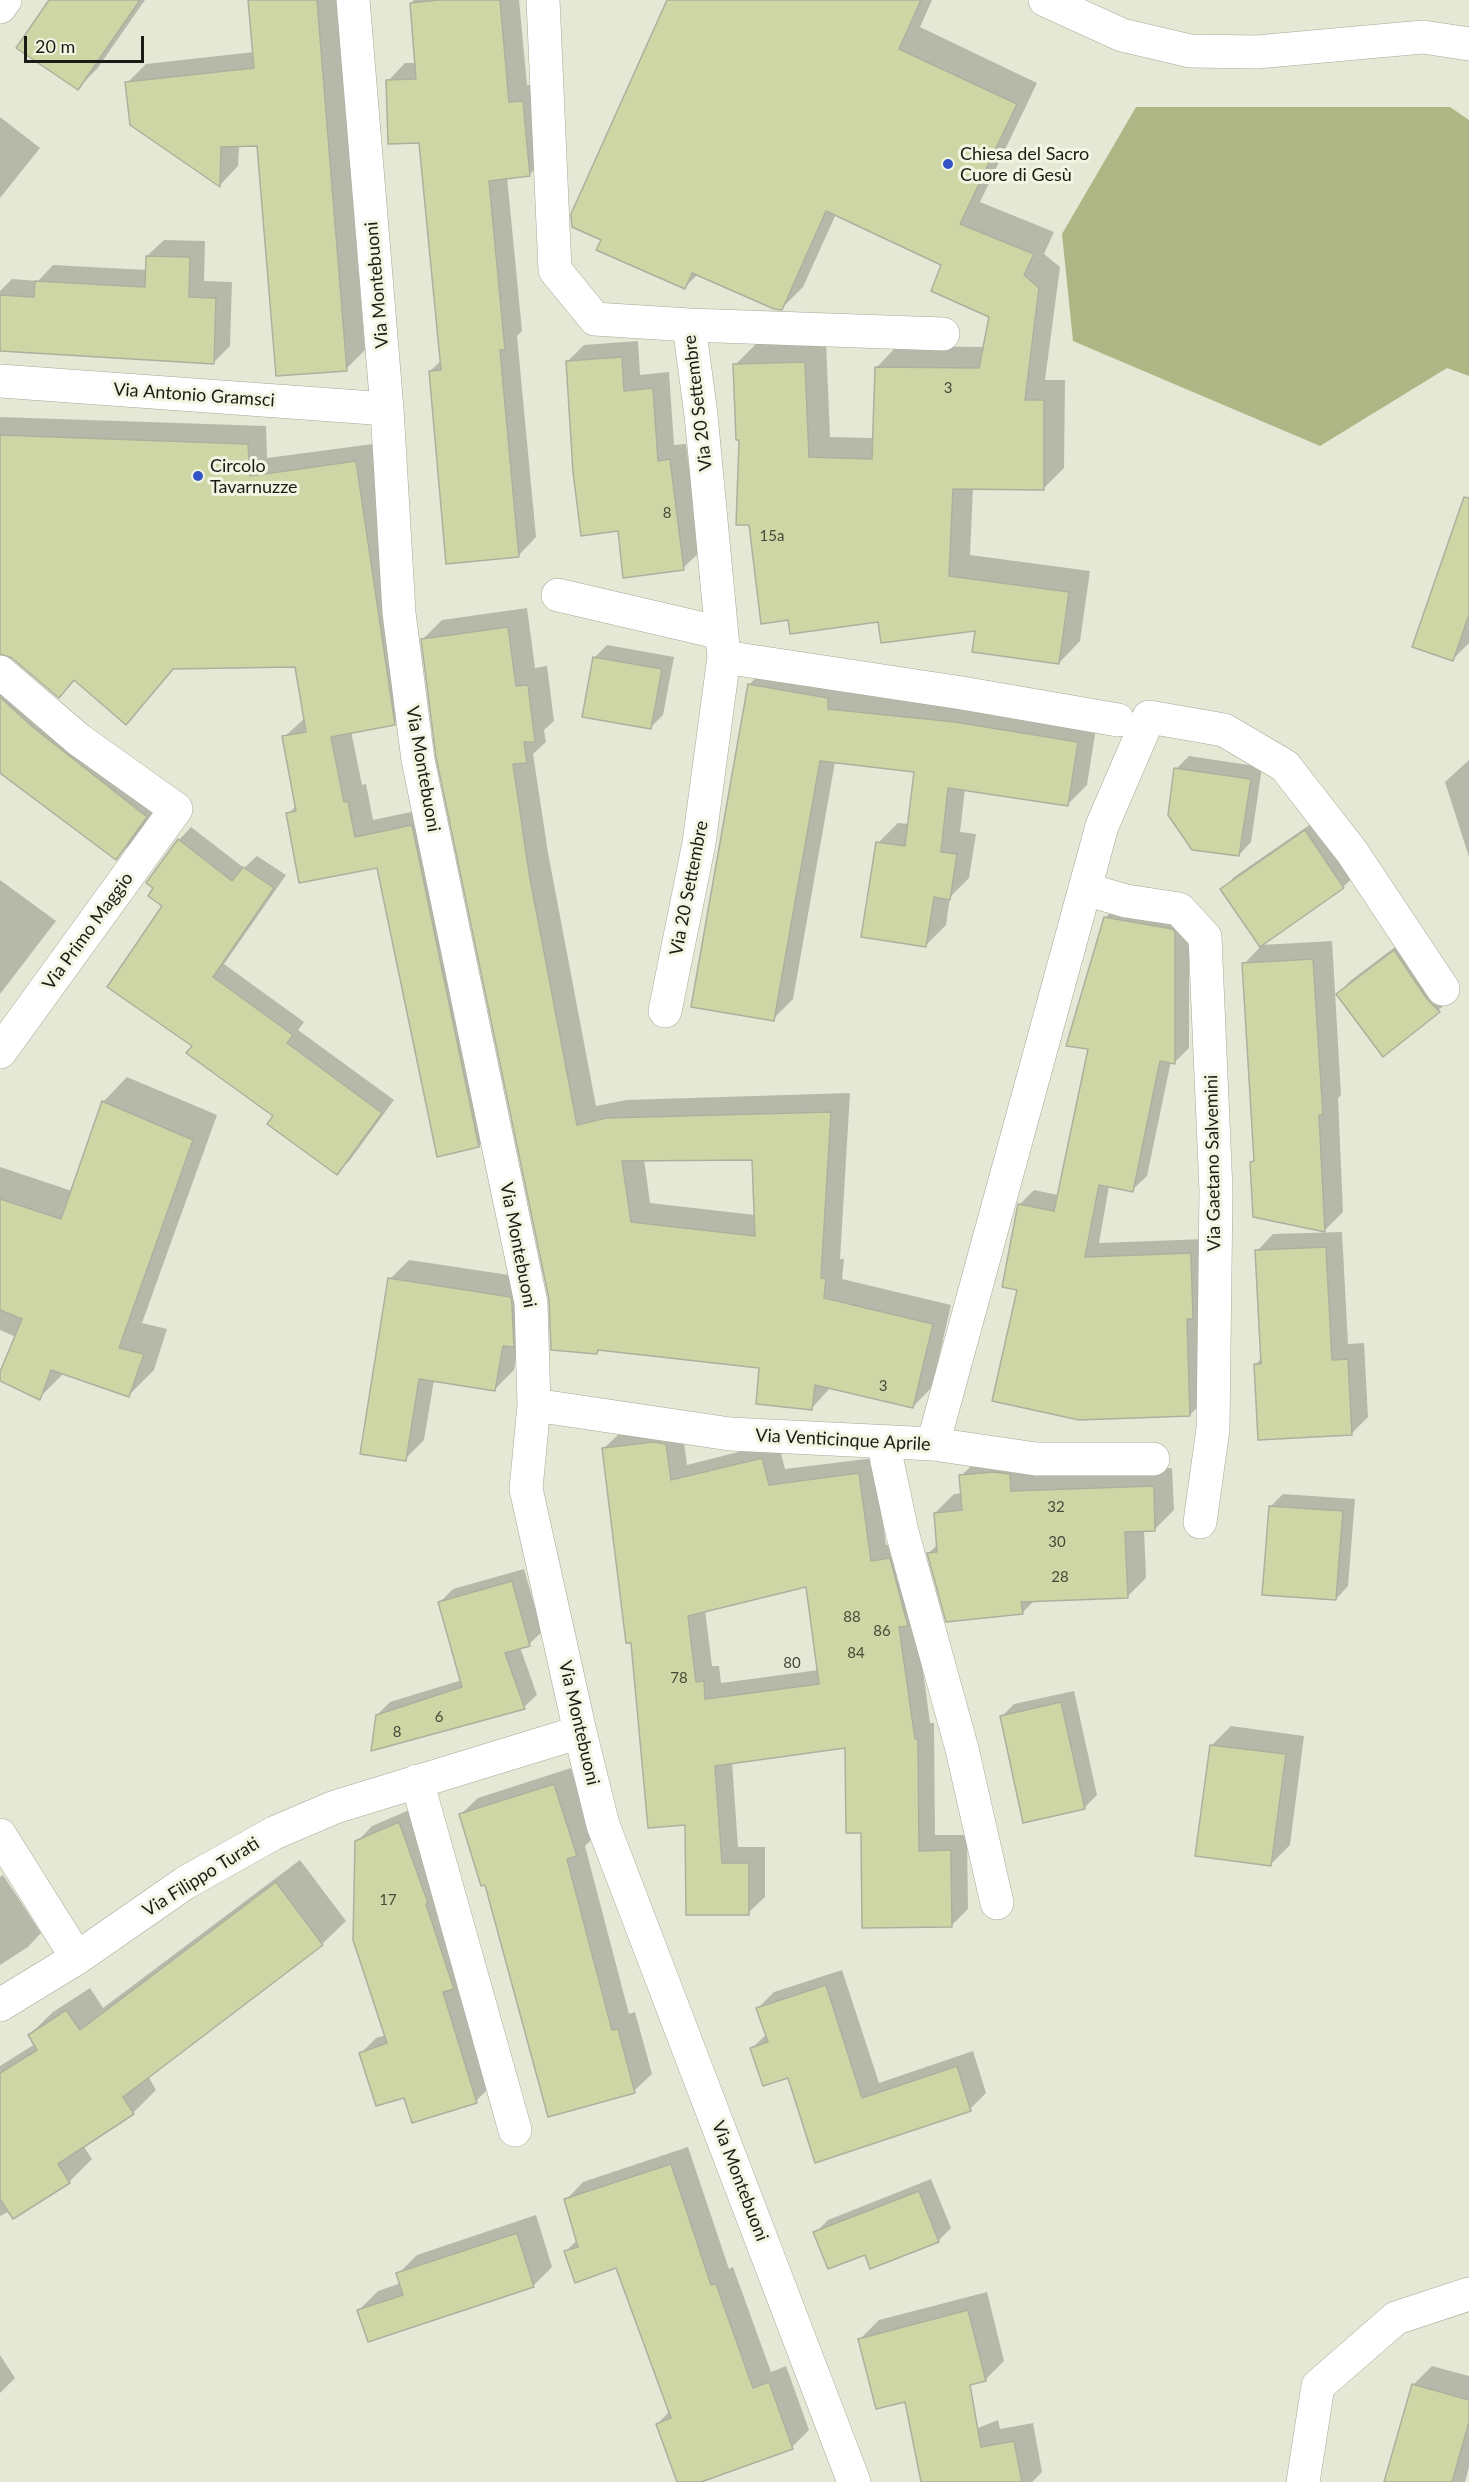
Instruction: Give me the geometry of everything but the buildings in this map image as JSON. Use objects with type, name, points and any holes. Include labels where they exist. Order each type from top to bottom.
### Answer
[{"type":"street","points":[[0,7],[5,0]]},
{"type":"street","name":"Via Montebuoni","points":[[353,0],[387,409],[399,613],[418,760],[531,1303],[534,1405],[526,1489],[603,1826],[855,2482]]},
{"type":"street","name":"Via 20 Settembre","points":[[543,0],[555,270],[595,319],[689,325],[701,415],[723,645],[699,843],[665,1011]]},
{"type":"street","points":[[1046,0],[1122,35],[1190,51],[1257,52],[1423,37],[1469,44]]},
{"type":"street","points":[[689,325],[943,334]]},
{"type":"street","name":"Via Antonio Gramsci","points":[[0,381],[387,409]]},
{"type":"street","points":[[558,596],[723,645],[962,693],[1118,720]]},
{"type":"street","name":"Via Primo Maggio","points":[[0,672],[78,740],[176,809],[0,1052]]},
{"type":"street","points":[[933,1444],[1102,826],[1149,717],[1224,730],[1285,766],[1352,852],[1443,989]]},
{"type":"street","name":"Via Gaetano Salvemini","points":[[1085,889],[1126,900],[1179,909],[1205,937],[1215,1203],[1213,1430],[1200,1522]]},
{"type":"street","name":"Via Venticinque Aprile","points":[[534,1405],[730,1434],[933,1444],[1036,1459],[1153,1459]]},
{"type":"street","points":[[883,1442],[902,1532],[962,1749],[997,1903]]},
{"type":"street","name":"Via Filippo Turati","points":[[0,2005],[77,1958],[185,1883],[274,1833],[335,1807],[580,1732]]},
{"type":"street","points":[[417,1781],[515,2130]]},
{"type":"street","points":[[0,1835],[77,1958]]},
{"type":"street","points":[[1303,2482],[1318,2386],[1396,2318],[1469,2294]]},
{"type":"green space","points":[[1136,107],[1450,107],[1469,120],[1469,376],[1447,368],[1320,446],[1073,341],[1062,234]]},
{"type":"place","name":"Chiesa del Sacro Cuore di Gesù","points":[[948,164]]},
{"type":"place","name":"Circolo Tavarnuzze","points":[[198,476]]}]
